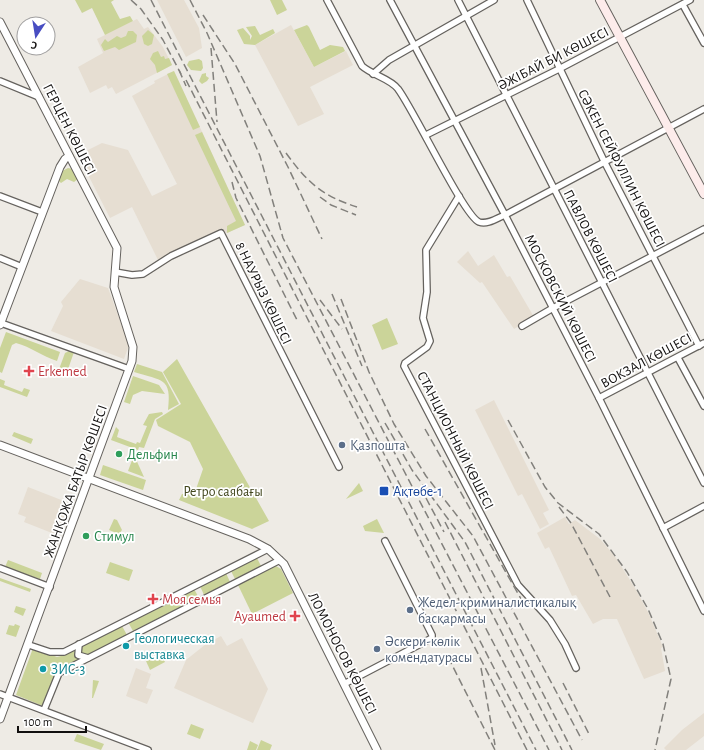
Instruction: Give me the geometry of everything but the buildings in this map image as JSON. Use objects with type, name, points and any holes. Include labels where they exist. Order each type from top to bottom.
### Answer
[{"type":"main road","points":[[600,0],[704,194]]},
{"type":"street","points":[[327,0],[362,66],[373,74],[397,87],[426,135],[459,196],[475,219],[480,222],[485,223],[505,214],[669,129],[704,109]]},
{"type":"street","name":"МОСКОВСКИЙ КӨШЕСІ","points":[[390,0],[505,214],[704,611]]},
{"type":"street","name":"ПАВЛОВ КӨШЕСІ","points":[[458,0],[467,15],[553,189],[704,483]]},
{"type":"street","points":[[373,74],[389,60],[494,0]]},
{"type":"street","name":"СӘКЕН СЕЙФУЛЛИН КӨШЕСІ","points":[[527,0],[559,69],[652,256],[701,344]]},
{"type":"street","name":"ӘЖІБАЙ БИ КӨШЕСІ","points":[[426,135],[620,38],[690,0]]},
{"type":"street","points":[[683,5],[704,43]]},
{"type":"street","name":"ГЕРЦЕН КӨШЕСІ","points":[[0,22],[117,248]]},
{"type":"street","points":[[0,81],[39,97]]},
{"type":"street","points":[[69,156],[60,167],[0,324],[129,369]]},
{"type":"street","points":[[0,196],[42,212]]},
{"type":"street","name":"СТАНЦИОННЫЙ КӨШЕСІ","points":[[459,196],[426,250],[427,292],[423,318],[430,341],[427,347],[405,363],[404,366],[518,584],[550,620],[566,644],[576,668]]},
{"type":"street","points":[[522,326],[601,282],[704,229]]},
{"type":"street","name":"8 НАУРЫЗ КӨШЕСІ","points":[[115,272],[132,275],[143,274],[171,256],[220,233],[339,467]]},
{"type":"street","name":"ЖАНҚОЖА БАТЫР КӨШЕСІ","points":[[0,719],[29,645],[90,478],[129,369],[134,350],[115,292],[117,248]]},
{"type":"street","points":[[0,258],[22,267]]},
{"type":"street","name":"ВОКЗАЛ КӨШЕСІ","points":[[598,398],[678,358],[701,344]]},
{"type":"street","points":[[678,358],[704,406]]},
{"type":"street","name":"ЛОМОНОСОВ КӨШЕСІ","points":[[0,445],[249,539],[268,549],[286,568],[377,750]]},
{"type":"street","points":[[663,528],[704,506]]},
{"type":"street","points":[[344,684],[432,638],[432,634],[385,541]]},
{"type":"street","points":[[29,645],[59,653],[268,549]]},
{"type":"street","points":[[44,710],[58,674],[280,560]]},
{"type":"street","points":[[0,568],[50,587]]},
{"type":"street","points":[[79,644],[78,655],[88,658]]},
{"type":"street","points":[[0,694],[44,710],[136,748],[148,750]]},
{"type":"shaded area","points":[[157,0],[184,0],[199,28],[202,48],[186,57]]},
{"type":"shaded area","points":[[137,19],[144,29],[148,27],[163,47],[172,65],[116,94],[112,87],[108,89],[106,85],[90,93],[78,67],[103,53],[97,39]]},
{"type":"shaded area","points":[[291,25],[314,67],[346,51],[353,65],[310,87],[324,114],[298,126],[255,45]]},
{"type":"shaded area","points":[[174,71],[245,225],[227,233],[216,231],[158,260],[132,207],[110,218],[78,155],[102,143],[128,150],[152,196],[177,184],[132,96],[155,83],[154,81]]},
{"type":"shaded area","points":[[468,251],[478,266],[494,255],[507,277],[510,276],[534,317],[514,329],[482,282],[480,283],[457,262]]},
{"type":"shaded area","points":[[80,279],[108,288],[129,345],[124,359],[51,331],[63,306],[61,302]]},
{"type":"shaded area","points":[[494,400],[549,510],[543,513],[549,524],[540,529],[522,494],[518,496],[475,410]]},
{"type":"shaded area","points":[[28,487],[69,503],[57,535],[24,522],[26,517],[18,514]]},
{"type":"shaded area","points":[[565,517],[569,524],[575,520],[600,539],[614,555],[648,612],[663,647],[661,648],[665,671],[644,679],[617,619],[603,619],[593,624],[576,595],[572,596],[549,547],[545,549],[537,533]]},
{"type":"shaded area","points":[[221,636],[227,646],[242,638],[268,689],[253,723],[174,688],[186,660],[206,644]]},
{"type":"shaded area","points":[[136,668],[151,674],[146,688],[153,690],[147,704],[126,696]]},
{"type":"shaded area","points":[[704,713],[704,736],[686,750],[666,750],[664,748],[682,730]]},
{"type":"green space","points":[[75,0],[114,0],[111,2],[120,19],[130,16],[133,21],[105,35],[92,8],[82,13]]},
{"type":"green space","points":[[270,0],[282,0],[287,10],[277,15]]},
{"type":"green space","points":[[307,25],[320,50],[330,45],[343,47],[345,51],[314,67],[294,30]]},
{"type":"green space","points":[[255,26],[260,35],[273,29],[275,33],[255,45],[244,44],[237,30],[243,28],[250,36],[250,40],[252,36],[246,27]]},
{"type":"green space","points":[[148,30],[154,35],[152,44],[148,46],[144,44],[142,36]]},
{"type":"green space","points":[[128,31],[133,31],[137,35],[136,42],[119,50],[115,47],[104,51],[101,45],[105,39],[108,42],[117,36],[121,38],[126,36]]},
{"type":"green space","points":[[158,51],[161,57],[164,56],[165,59],[169,58],[172,65],[157,73],[155,65],[150,59],[153,53]]},
{"type":"green space","points":[[199,59],[202,61],[203,68],[201,71],[191,70],[187,65],[189,61]]},
{"type":"green space","points":[[174,71],[200,127],[193,130],[167,74]]},
{"type":"green space","points":[[206,73],[206,76],[209,78],[202,84],[199,81],[202,74]]},
{"type":"green space","points":[[202,132],[245,225],[227,233],[227,226],[236,221],[195,135]]},
{"type":"green space","points":[[68,168],[73,169],[78,179],[74,182],[67,179],[61,183],[58,180],[62,171]]},
{"type":"green space","points":[[387,318],[398,344],[382,350],[372,325]]},
{"type":"green space","points":[[6,332],[60,352],[57,361],[16,343],[12,345],[2,373],[0,372],[0,348]]},
{"type":"green space","points":[[69,351],[74,352],[66,375],[58,372],[65,353]]},
{"type":"green space","name":"Ретро саябағы","points":[[177,359],[269,521],[252,529],[179,500],[182,494],[195,492],[203,469],[190,442],[158,426],[156,420],[181,404],[163,372]]},
{"type":"green space","points":[[137,364],[162,372],[179,404],[168,410],[169,399],[166,386],[158,379],[134,372]]},
{"type":"green space","points":[[133,376],[159,385],[165,394],[142,391],[133,395],[130,404],[124,402]]},
{"type":"green space","points":[[0,379],[5,381],[4,385],[22,392],[24,388],[30,390],[27,397],[0,387]]},
{"type":"green space","points":[[162,412],[163,414],[155,419],[144,448],[139,447],[138,450],[111,440],[116,427],[119,430],[117,437],[136,444],[137,442],[140,443],[147,426],[143,425],[149,414]]},
{"type":"green space","points":[[14,432],[33,439],[31,444],[12,436]]},
{"type":"green space","points":[[134,455],[144,477],[128,471]]},
{"type":"green space","points":[[103,465],[146,480],[143,490],[100,475]]},
{"type":"green space","points":[[359,483],[363,491],[346,499]]},
{"type":"green space","points":[[114,519],[117,520],[122,530],[119,534],[109,530]]},
{"type":"green space","points":[[377,519],[384,533],[365,531],[363,526]]},
{"type":"green space","points":[[257,558],[261,566],[235,579],[231,571]]},
{"type":"green space","points":[[8,560],[42,573],[40,579],[5,567]]},
{"type":"green space","points":[[110,562],[133,570],[129,581],[106,573]]},
{"type":"green space","points":[[276,566],[281,569],[293,593],[252,614],[238,585]]},
{"type":"green space","points":[[226,573],[230,582],[204,595],[200,586]]},
{"type":"green space","points":[[0,578],[31,589],[30,592],[0,581]]},
{"type":"green space","points":[[194,589],[199,598],[133,631],[128,622]]},
{"type":"green space","points":[[16,606],[26,609],[23,616],[14,612]]},
{"type":"green space","points":[[15,624],[20,626],[16,637],[6,634],[9,625],[14,626]]},
{"type":"green space","points":[[122,626],[127,635],[57,672],[43,706],[16,695],[33,648],[57,657]]},
{"type":"green space","points":[[161,654],[165,662],[150,670],[146,661]]},
{"type":"green space","points":[[93,680],[99,681],[92,698]]},
{"type":"green space","points":[[191,724],[204,729],[200,739],[187,734]]},
{"type":"green space","points":[[77,734],[104,744],[101,750],[74,741]]},
{"type":"green space","points":[[261,740],[272,745],[270,750],[257,750]]},
{"type":"green space","points":[[250,741],[258,745],[256,750],[247,750]]},
{"type":"railway","points":[[131,0],[141,9],[163,40],[181,74]]},
{"type":"railway","points":[[151,0],[536,750]]},
{"type":"railway","points":[[190,0],[207,33],[260,156],[283,238],[549,750]]},
{"type":"railway","points":[[203,15],[235,64],[288,167],[322,239]]},
{"type":"railway","points":[[211,48],[217,122]]},
{"type":"railway","points":[[179,70],[186,86]]},
{"type":"railway","points":[[186,80],[527,750]]},
{"type":"railway","points":[[286,153],[308,180],[316,187],[334,198],[357,207]]},
{"type":"railway","points":[[232,182],[236,198],[298,322]]},
{"type":"railway","points":[[320,197],[331,205],[356,215]]},
{"type":"railway","points":[[332,294],[362,366]]},
{"type":"railway","points":[[341,299],[369,372],[394,424],[426,476],[473,536],[582,740]]},
{"type":"railway","points":[[320,300],[342,329]]},
{"type":"railway","points":[[508,420],[545,487],[558,503],[599,534],[627,572],[648,609],[663,644],[671,679],[655,750]]},
{"type":"railway","points":[[385,423],[412,470],[465,542],[572,750]]},
{"type":"railway","points":[[425,429],[521,599]]},
{"type":"railway","points":[[426,498],[444,532]]},
{"type":"railway","points":[[559,507],[571,523],[610,597]]},
{"type":"railway","points":[[445,522],[562,750]]},
{"type":"railway","points":[[448,657],[495,750]]},
{"type":"railway","points":[[481,668],[495,745]]},
{"type":"railway","points":[[563,683],[590,736]]},
{"type":"place","name":"Erkemed","points":[[29,371]]},
{"type":"place","name":"Қазпошта","points":[[342,445]]},
{"type":"place","name":"Дельфин","points":[[119,454]]},
{"type":"place","name":"Ақтөбе-1","points":[[384,491]]},
{"type":"place","name":"Стимул","points":[[86,536]]},
{"type":"place","name":"Моя семья","points":[[153,599]]},
{"type":"place","name":"Жедел-криминалистикалық басқармасы","points":[[410,610]]},
{"type":"place","name":"Ayaumed","points":[[295,616]]},
{"type":"place","name":"Геологическая выставка","points":[[126,646]]},
{"type":"place","name":"Әскери-көлік комендатурасы","points":[[377,649]]},
{"type":"place","name":"ЗИС-3","points":[[43,669]]}]
